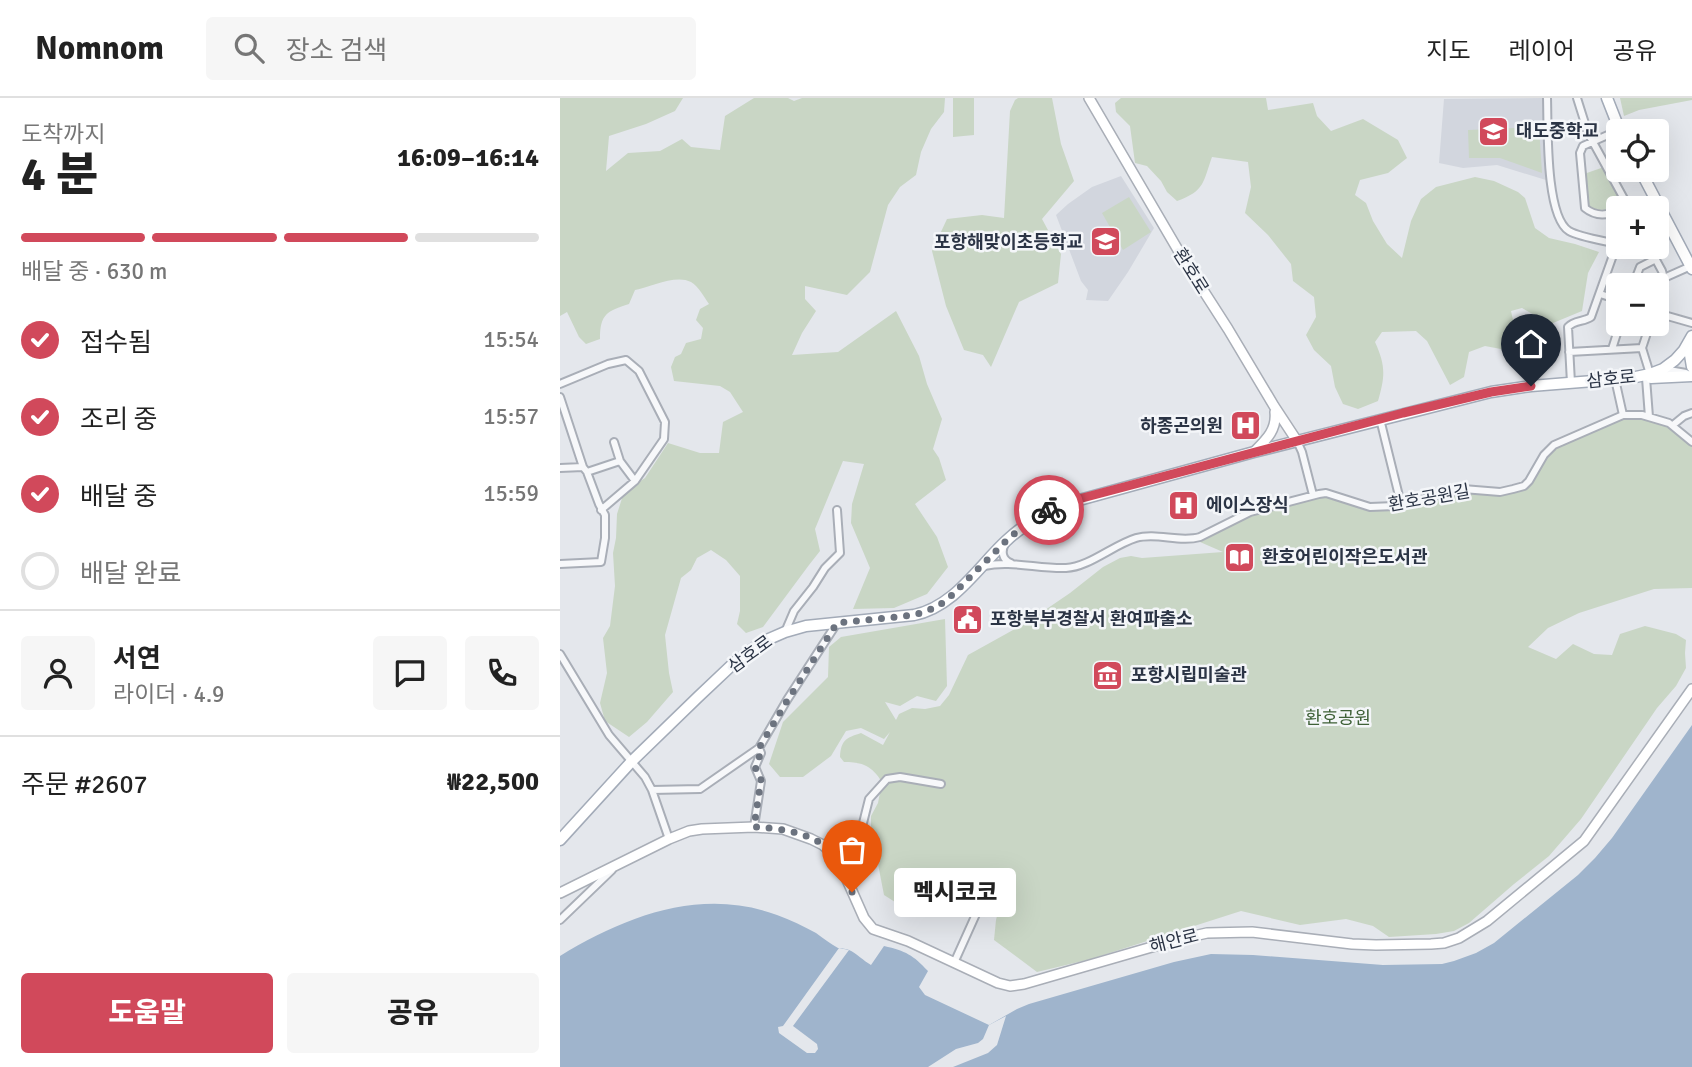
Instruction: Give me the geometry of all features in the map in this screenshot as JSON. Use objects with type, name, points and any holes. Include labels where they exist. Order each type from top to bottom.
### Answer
[{"type":"main road","points":[[1607,98],[1615,119]]},
{"type":"main road","points":[[1669,233],[1691,267]]},
{"type":"main road","points":[[1690,340],[1689,355],[1692,367]]},
{"type":"main road","name":"삼호로","points":[[1648,376],[1675,360],[1690,340]]},
{"type":"main road","name":"삼호로","points":[[560,840],[632,761],[734,663],[762,642],[806,626],[915,615],[930,611],[950,597],[1023,526],[1071,501],[1491,392],[1648,376],[1692,375]]},
{"type":"street","name":"환호로","points":[[1089,98],[1185,262],[1297,441]]},
{"type":"street","points":[[1547,98],[1551,189],[1562,222],[1570,232],[1606,241]]},
{"type":"street","points":[[1577,98],[1592,141],[1618,196]]},
{"type":"street","points":[[1606,135],[1581,148],[1580,153],[1585,208],[1606,216]]},
{"type":"street","points":[[1571,383],[1568,327],[1591,317],[1613,259]]},
{"type":"street","points":[[1637,273],[1656,259],[1662,273]]},
{"type":"street","points":[[1669,276],[1691,267]]},
{"type":"street","points":[[1600,294],[1606,296]]},
{"type":"street","points":[[1669,316],[1692,323]]},
{"type":"street","points":[[1612,349],[1616,336]]},
{"type":"street","points":[[1646,336],[1642,348],[1648,376],[1649,417]]},
{"type":"street","points":[[1569,352],[1642,348]]},
{"type":"street","points":[[560,384],[608,364],[626,360],[639,371],[665,422],[664,439],[635,481],[601,510]]},
{"type":"street","points":[[1663,369],[1692,375]]},
{"type":"street","points":[[1615,379],[1623,415]]},
{"type":"street","points":[[560,397],[585,470],[605,515],[601,562],[560,564]]},
{"type":"street","points":[[1254,452],[1272,432],[1275,421],[1274,407]]},
{"type":"street","points":[[1673,425],[1692,413]]},
{"type":"street","name":"환호공원길","points":[[980,567],[1013,564],[1069,568],[1137,538],[1193,539],[1250,512],[1326,493],[1370,507],[1401,504],[1463,489],[1500,492],[1519,488],[1529,481],[1550,447],[1623,415],[1649,417],[1673,425],[1692,442]]},
{"type":"street","points":[[1380,419],[1401,504]]},
{"type":"street","points":[[1297,441],[1313,495]]},
{"type":"street","points":[[614,442],[620,461],[635,481]]},
{"type":"street","points":[[560,468],[585,470],[620,461]]},
{"type":"street","points":[[785,632],[794,611],[825,568],[840,553],[837,510]]},
{"type":"street","points":[[1006,541],[1003,556],[1007,562],[1013,564]]},
{"type":"street","points":[[652,790],[700,789],[759,748],[837,623]]},
{"type":"street","points":[[560,654],[608,735],[645,777],[670,839]]},
{"type":"street","points":[[560,673],[569,670]]},
{"type":"street","name":"해안로","points":[[560,893],[670,839],[695,830],[777,828],[799,834],[823,845],[831,852],[838,860],[861,913],[873,929],[998,983],[1013,986],[1207,933],[1252,932],[1352,944],[1444,943],[1460,938],[1488,921],[1584,841],[1692,689]]},
{"type":"street","points":[[754,827],[761,780],[755,767],[761,753],[759,748]]},
{"type":"street","points":[[838,860],[859,832],[869,799],[887,779],[900,777],[941,784]]},
{"type":"street","name":"해안로","points":[[560,920],[619,864]]},
{"type":"street","points":[[954,963],[990,883]]},
{"type":"shaded area","name":"대도중학교","points":[[1543,98],[1546,180],[1497,165],[1463,168],[1439,163],[1444,99]]},
{"type":"shaded area","name":"포항해맞이초등학교","points":[[1121,176],[1154,228],[1108,301],[1086,300],[1088,290],[1081,281],[1056,215],[1092,187]]},
{"type":"green space","points":[[560,98],[683,98],[675,111],[609,136],[606,171],[628,153],[660,151],[682,139],[691,147],[720,150],[725,116],[754,98],[788,98],[794,101],[802,98],[945,98],[944,112],[931,129],[921,152],[916,175],[900,187],[888,205],[870,272],[847,295],[805,286],[805,299],[816,311],[792,355],[838,352],[896,311],[919,356],[942,419],[933,449],[946,480],[915,504],[937,537],[948,567],[927,594],[894,608],[853,609],[870,568],[851,523],[852,504],[864,464],[843,461],[815,529],[820,551],[763,627],[746,633],[737,624],[740,611],[740,576],[726,560],[711,550],[697,558],[691,570],[681,578],[665,635],[673,692],[647,722],[629,737],[605,721],[600,703],[607,673],[603,638],[610,626],[615,586],[613,553],[617,514],[624,492],[645,478],[668,443],[700,453],[719,453],[723,422],[743,412],[730,392],[720,386],[674,381],[671,367],[675,357],[681,354],[686,343],[701,339],[703,328],[696,320],[700,309],[709,304],[691,282],[671,280],[635,290],[629,304],[615,309],[603,319],[600,339],[586,344],[579,337],[567,312],[560,316]]},
{"type":"green space","points":[[953,98],[974,98],[974,135],[953,137]]},
{"type":"green space","points":[[1018,98],[1052,98],[1061,144],[1074,181],[1042,219],[1061,254],[1058,283],[1019,302],[991,367],[983,355],[964,350],[946,306],[932,251],[947,219],[982,215],[1004,218],[1010,111]]},
{"type":"green space","points":[[1121,98],[1266,98],[1268,110],[1313,103],[1317,116],[1331,131],[1363,119],[1398,140],[1407,158],[1388,173],[1360,180],[1355,195],[1366,203],[1387,244],[1402,258],[1411,221],[1421,199],[1436,187],[1475,177],[1494,181],[1525,198],[1535,228],[1549,238],[1599,252],[1588,273],[1582,311],[1541,328],[1538,317],[1522,308],[1511,311],[1517,338],[1506,350],[1485,346],[1469,352],[1464,377],[1450,385],[1427,341],[1416,331],[1382,332],[1375,342],[1383,372],[1378,401],[1358,409],[1343,404],[1335,387],[1331,366],[1314,350],[1306,335],[1316,317],[1314,297],[1293,281],[1291,264],[1268,235],[1245,213],[1251,187],[1248,162],[1212,157],[1202,185],[1177,201],[1147,166],[1135,163],[1130,126],[1116,112],[1115,103]]},
{"type":"green space","points":[[1620,98],[1692,100],[1639,110],[1624,116]]},
{"type":"green space","points":[[1539,127],[1542,173],[1500,158],[1469,158],[1468,130]]},
{"type":"green space","points":[[1604,167],[1606,182],[1612,182],[1619,196],[1606,196],[1606,211],[1598,211],[1588,206],[1584,174]]},
{"type":"green space","points":[[1129,197],[1151,232],[1123,250],[1102,213]]},
{"type":"green space","name":"환호공원","points":[[1621,418],[1660,423],[1692,445],[1692,588],[1654,589],[1579,613],[1548,628],[1528,647],[1556,659],[1573,644],[1594,654],[1612,655],[1620,634],[1645,626],[1676,634],[1686,640],[1686,668],[1581,819],[1549,856],[1469,923],[1454,931],[1389,937],[1373,926],[1346,919],[1300,925],[1241,911],[1091,959],[1037,972],[994,940],[1001,900],[990,886],[986,868],[971,868],[959,875],[957,891],[933,914],[917,916],[884,895],[871,828],[871,816],[878,803],[882,782],[875,772],[866,766],[844,762],[840,757],[843,743],[852,736],[861,733],[883,745],[890,732],[884,739],[861,728],[846,731],[831,756],[803,777],[780,777],[769,764],[783,722],[828,677],[829,647],[841,637],[945,619],[947,686],[936,701],[917,696],[900,706],[885,702],[896,720],[899,714],[912,708],[940,706],[949,695],[968,655],[1029,621],[1103,567],[1120,558],[1223,552],[1200,542],[1255,514],[1306,500],[1330,497],[1364,510],[1396,508],[1465,492],[1492,495],[1519,492],[1525,489],[1554,447]]},
{"type":"water","points":[[1692,725],[1692,1067],[560,1067],[560,956],[638,918],[692,905],[749,907],[777,915],[816,933],[838,948],[852,951],[871,965],[884,946],[904,952],[928,971],[919,987],[925,995],[989,1025],[1029,1004],[1211,954],[1383,965],[1442,964],[1454,961],[1494,943],[1578,875],[1612,838]]},
{"type":"pier","points":[[839,948],[849,950],[793,1026],[817,1044],[815,1053],[807,1053],[779,1033],[778,1027],[783,1026]]},
{"type":"pier","points":[[1006,1016],[997,1045],[988,1053],[953,1067],[928,1067],[956,1049],[978,1043],[983,1039],[989,1025]]},
{"type":"way so far","points":[[852,892],[838,860],[823,845],[789,831],[754,827],[761,780],[755,770],[761,753],[759,748],[837,623],[930,611],[950,597],[1023,526],[1049,510]]},
{"type":"place","name":"대도중학교","points":[[1493,131]]},
{"type":"place","name":"포항해맞이초등학교","points":[[1106,242]]},
{"type":"place","name":"하종곤의원","points":[[1246,426]]},
{"type":"place","name":"에이스장식","points":[[1183,505]]},
{"type":"place","name":"환호어린이작은도서관","points":[[1239,557]]},
{"type":"place","name":"포항북부경찰서 환여파출소","points":[[967,619]]},
{"type":"place","name":"포항시립미술관","points":[[1108,675]]},
{"type":"place","name":"멕시코코","points":[[852,892]]},
{"type":"route","points":[[1049,510],[1071,501],[1254,452],[1474,396],[1531,386]]}]
